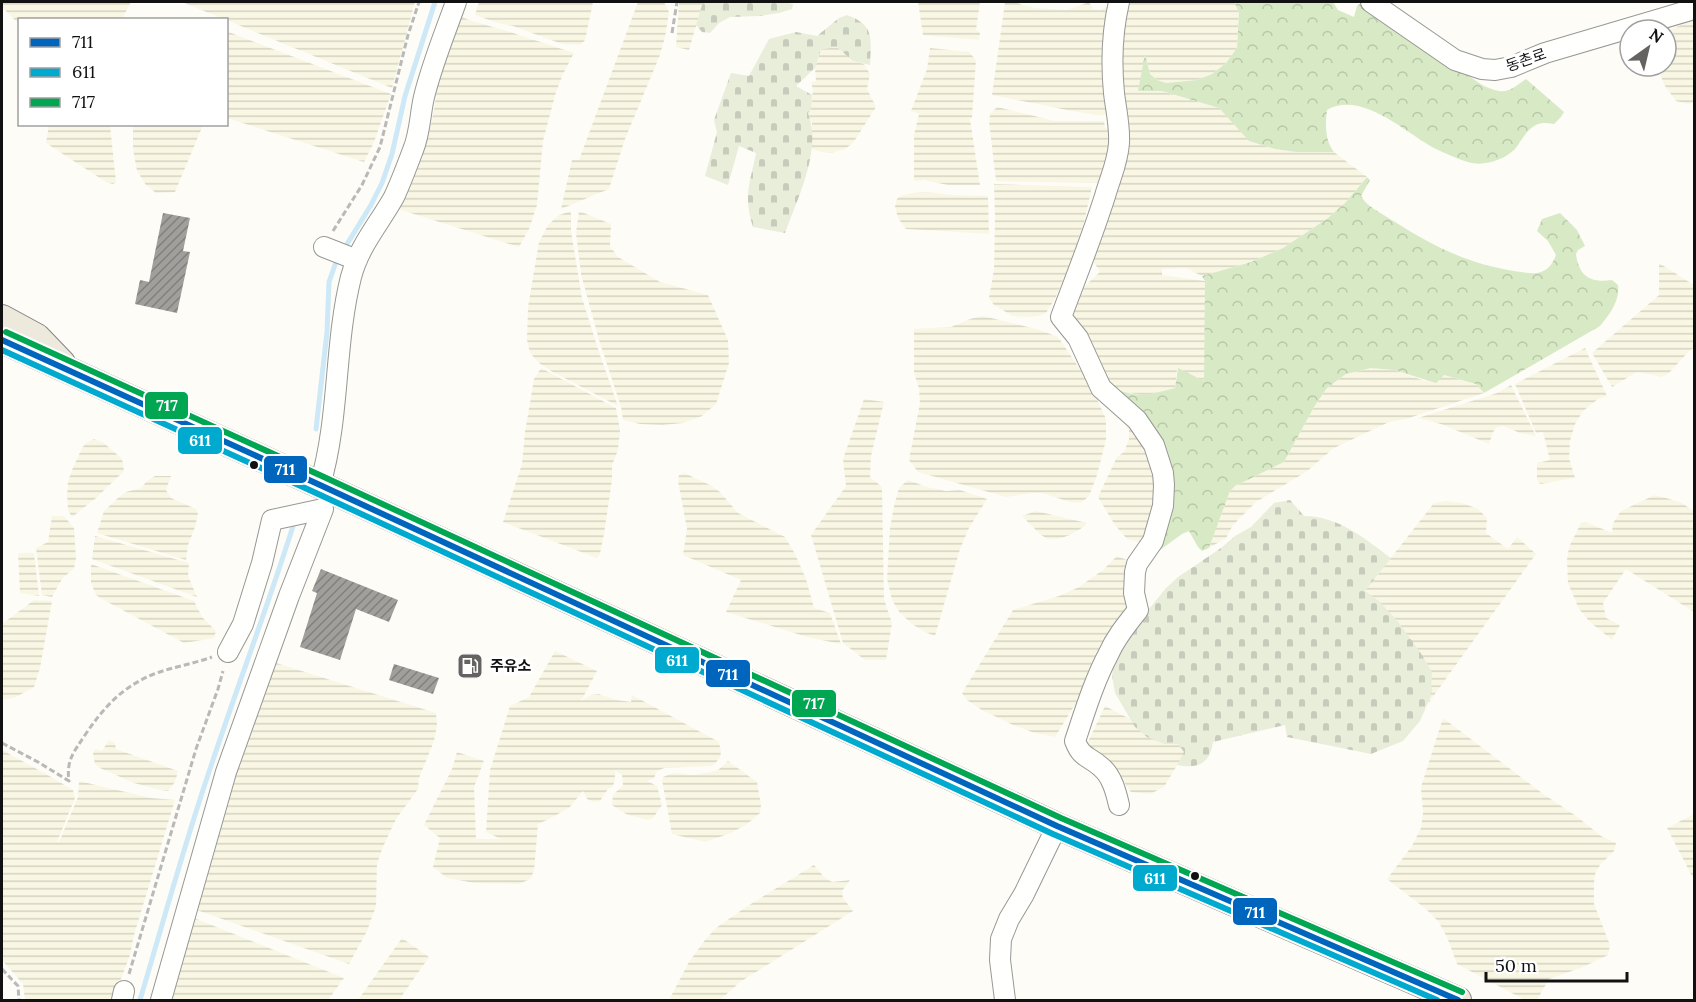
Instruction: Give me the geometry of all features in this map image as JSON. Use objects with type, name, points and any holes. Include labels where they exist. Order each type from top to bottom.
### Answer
[{"type":"main road","points":[[2,318],[37,337],[71,372]]},
{"type":"main road","points":[[2,340],[321,497],[1057,826],[1458,1000]]},
{"type":"street","points":[[161,1000],[226,772],[289,596],[321,497],[333,425],[345,310],[351,277],[357,260],[375,226],[394,196],[415,146],[424,98],[456,2]]},
{"type":"street","points":[[1119,2],[1114,22],[1113,62],[1115,97],[1120,125],[1119,145],[1092,235],[1061,318],[1078,338],[1101,387],[1137,420],[1154,445],[1163,473],[1163,506],[1153,541],[1137,564],[1135,572],[1134,593],[1138,610],[1108,654],[1087,704],[1075,741],[1080,753],[1102,767],[1108,775],[1119,805]]},
{"type":"street","name":"동촌로","points":[[1371,2],[1455,60],[1482,69],[1496,70],[1511,67],[1545,53],[1695,9]]},
{"type":"street","points":[[324,247],[357,260]]},
{"type":"street","points":[[228,652],[243,624],[262,563],[272,520],[321,497]]},
{"type":"street","points":[[1005,1000],[999,960],[1001,939],[1057,826]]},
{"type":"path","points":[[324,247],[362,185],[380,147],[408,35],[419,2]]},
{"type":"path","points":[[672,33],[677,2]]},
{"type":"path","points":[[2,743],[69,781],[70,758],[92,724],[111,701],[132,684],[155,674],[228,652]]},
{"type":"path","points":[[123,996],[179,803],[218,689],[228,652]]},
{"type":"path","points":[[2,969],[18,987],[19,1000]]},
{"type":"shaded area","points":[[2,2],[131,2],[123,18],[18,18],[18,23],[2,7]]},
{"type":"shaded area","points":[[182,2],[415,2],[392,88],[228,21],[228,18],[221,18]]},
{"type":"shaded area","points":[[479,2],[593,2],[585,40],[580,45],[562,44],[475,15]]},
{"type":"shaded area","points":[[638,2],[664,2],[669,12],[660,55],[625,139],[609,189],[561,209],[572,160],[579,160]]},
{"type":"shaded area","points":[[679,2],[703,2],[689,50],[676,47]]},
{"type":"shaded area","points":[[918,2],[980,2],[976,30],[980,33],[979,40],[923,35]]},
{"type":"shaded area","points":[[1005,2],[1016,2],[1035,8],[1067,10],[1089,2],[1093,9],[1101,10],[1109,5],[1110,115],[1072,111],[992,95]]},
{"type":"shaded area","points":[[1125,2],[1234,2],[1239,12],[1237,48],[1226,63],[1212,74],[1197,80],[1166,83],[1150,74],[1145,55],[1139,91],[1162,91],[1219,108],[1250,141],[1275,149],[1296,152],[1334,152],[1367,177],[1346,202],[1328,218],[1283,248],[1251,262],[1202,276],[1186,268],[1162,269],[1162,275],[1205,281],[1205,382],[1177,369],[1175,388],[1145,396],[1121,391],[1106,383],[1069,311],[1073,297],[1100,272],[1089,254],[1110,196]]},
{"type":"shaded area","points":[[462,17],[574,53],[556,92],[543,141],[537,205],[529,229],[519,247],[395,208],[428,138],[439,74]]},
{"type":"shaded area","points":[[1694,20],[1694,102],[1689,104],[1676,101],[1662,78],[1678,78],[1678,26]]},
{"type":"shaded area","points":[[228,32],[391,94],[374,142],[364,162],[228,118]]},
{"type":"shaded area","points":[[837,47],[853,61],[864,64],[870,74],[867,89],[876,107],[853,143],[845,149],[832,153],[821,152],[811,149],[812,123],[808,113],[811,108],[813,89],[811,83],[816,81],[815,68],[821,49]]},
{"type":"shaded area","points":[[930,48],[969,52],[976,60],[972,118],[970,119],[980,185],[948,185],[924,180],[914,181],[914,135],[919,114],[911,111],[927,69]]},
{"type":"shaded area","points":[[997,107],[1055,121],[1104,121],[1105,128],[1114,126],[1102,183],[996,181],[989,121],[990,114]]},
{"type":"shaded area","points":[[49,126],[110,126],[116,182],[113,184],[106,182],[46,143]]},
{"type":"shaded area","points":[[133,126],[203,126],[175,192],[156,193],[146,185],[137,171],[133,149]]},
{"type":"shaded area","points":[[994,184],[1092,187],[1072,259],[1056,297],[1046,313],[1039,316],[1013,316],[994,305],[989,298],[994,269]]},
{"type":"shaded area","points":[[912,193],[988,196],[989,234],[906,229],[898,218],[895,207],[897,199]]},
{"type":"shaded area","points":[[571,211],[571,231],[582,298],[618,406],[551,371],[530,353],[527,340],[528,307],[539,242],[548,225],[559,215]]},
{"type":"shaded area","points":[[579,211],[611,224],[610,246],[618,257],[660,282],[708,295],[728,340],[729,363],[716,404],[702,416],[683,423],[662,425],[640,424],[623,420],[581,274],[576,233]]},
{"type":"shaded area","points":[[1659,263],[1694,285],[1694,348],[1662,377],[1637,372],[1612,387],[1592,353],[1659,295]]},
{"type":"shaded area","points":[[983,316],[1040,330],[1058,337],[1090,384],[1106,419],[1106,440],[1089,496],[1081,503],[1042,493],[1006,497],[918,472],[909,460],[920,403],[914,372],[914,329],[951,327]]},
{"type":"shaded area","points":[[1585,348],[1607,396],[1598,399],[1583,411],[1575,424],[1570,441],[1569,458],[1575,478],[1540,484],[1537,479],[1537,463],[1550,460],[1543,432],[1536,433],[1515,384]]},
{"type":"shaded area","points":[[541,368],[616,408],[620,430],[618,450],[612,465],[604,534],[597,558],[503,522],[522,464],[534,379]]},
{"type":"shaded area","points":[[1371,368],[1394,370],[1425,381],[1444,375],[1476,384],[1484,393],[1406,419],[1389,422],[1334,448],[1306,472],[1256,502],[1233,525],[1226,538],[1209,548],[1230,491],[1235,486],[1284,462],[1327,388],[1346,374]]},
{"type":"shaded area","points":[[1511,385],[1536,436],[1520,433],[1504,426],[1497,427],[1489,444],[1441,424],[1418,418],[1497,393]]},
{"type":"shaded area","points":[[864,399],[884,402],[871,456],[870,477],[882,487],[884,599],[892,623],[886,660],[865,660],[843,643],[811,535],[846,486],[843,459]]},
{"type":"shaded area","points":[[1128,415],[1162,475],[1151,535],[1139,542],[1127,539],[1115,525],[1098,497],[1117,457],[1124,452],[1129,439],[1126,426]]},
{"type":"shaded area","points":[[94,439],[104,443],[122,459],[124,471],[72,517],[68,510],[68,481],[82,448]]},
{"type":"shaded area","points":[[684,473],[720,492],[738,513],[785,537],[806,579],[814,608],[830,613],[841,644],[807,637],[726,612],[741,580],[683,555],[687,529],[678,481],[679,475]]},
{"type":"shaded area","points":[[155,476],[171,476],[166,490],[171,498],[196,509],[198,514],[188,545],[186,560],[97,533],[104,511],[126,492],[141,488]]},
{"type":"shaded area","points":[[908,480],[946,491],[960,490],[987,499],[969,528],[960,549],[935,636],[912,624],[900,613],[892,600],[887,579],[890,528],[894,506],[899,488]]},
{"type":"shaded area","points":[[1655,495],[1680,502],[1694,511],[1694,612],[1626,569],[1603,603],[1606,618],[1620,625],[1612,640],[1590,622],[1579,609],[1568,583],[1569,547],[1581,523],[1586,522],[1612,533],[1613,523],[1621,511]]},
{"type":"shaded area","points":[[1446,501],[1462,503],[1478,509],[1487,518],[1486,533],[1508,549],[1517,537],[1536,554],[1427,705],[1431,696],[1365,591],[1434,503]]},
{"type":"shaded area","points":[[1036,511],[1087,523],[1070,535],[1048,539],[1022,516]]},
{"type":"shaded area","points":[[52,516],[64,516],[74,528],[76,558],[74,568],[62,579],[52,597],[42,595],[36,548],[48,542]]},
{"type":"shaded area","points":[[95,536],[189,563],[188,576],[197,597],[92,559]]},
{"type":"shaded area","points":[[18,553],[34,553],[39,596],[20,593]]},
{"type":"shaded area","points":[[1117,556],[1132,562],[1131,603],[1095,672],[1055,737],[1013,725],[967,700],[962,693],[1013,610],[1059,596],[1079,587],[1103,570]]},
{"type":"shaded area","points":[[91,564],[194,601],[202,617],[216,631],[214,638],[184,643],[102,599],[96,595],[91,583]]},
{"type":"shaded area","points":[[34,600],[52,601],[40,668],[34,687],[14,698],[2,700],[2,624]]},
{"type":"shaded area","points":[[555,651],[597,671],[581,701],[591,695],[599,694],[631,702],[632,695],[719,742],[720,758],[712,766],[664,768],[657,771],[654,778],[647,781],[657,786],[662,805],[653,818],[647,820],[626,814],[612,805],[613,795],[623,785],[622,775],[615,771],[615,781],[612,787],[600,801],[594,802],[587,799],[583,791],[569,808],[538,824],[534,871],[530,879],[519,884],[475,883],[447,878],[433,867],[440,838],[424,825],[452,769],[457,752],[484,761],[474,787],[476,839],[501,839],[486,832],[490,770],[510,706],[529,697]]},
{"type":"shaded area","points":[[273,662],[436,713],[437,725],[434,741],[419,778],[418,789],[396,819],[382,849],[377,864],[376,906],[367,931],[349,964],[194,909],[231,782]]},
{"type":"shaded area","points":[[1105,706],[1132,720],[1135,727],[1164,744],[1178,743],[1185,752],[1164,787],[1150,794],[1131,792],[1113,766],[1087,744]]},
{"type":"shaded area","points":[[1443,718],[1601,836],[1616,843],[1614,851],[1600,865],[1595,874],[1594,883],[1594,904],[1610,945],[1608,955],[1549,979],[1537,1000],[1525,1000],[1457,964],[1438,921],[1387,879],[1412,846],[1421,828],[1423,813],[1421,787]]},
{"type":"shaded area","points":[[109,740],[115,743],[116,749],[178,771],[175,782],[168,791],[161,790],[134,783],[100,768],[95,764],[93,754],[95,749],[102,751]]},
{"type":"shaded area","points":[[2,750],[73,790],[75,798],[57,842],[59,842],[78,797],[79,781],[151,798],[175,800],[130,955],[113,1000],[25,1000],[23,984],[2,960]]},
{"type":"shaded area","points":[[728,761],[757,782],[760,813],[731,833],[705,842],[672,834],[663,777],[673,773],[693,775],[711,772],[718,770]]},
{"type":"shaded area","points":[[1694,814],[1694,880],[1667,828]]},
{"type":"shaded area","points":[[814,865],[824,877],[832,882],[850,880],[842,891],[843,898],[853,911],[740,982],[720,1000],[669,1000],[689,962],[716,928]]},
{"type":"shaded area","points":[[194,918],[344,978],[328,1000],[168,1000]]},
{"type":"shaded area","points":[[402,938],[429,957],[399,1000],[358,1000]]},
{"type":"green space","points":[[703,2],[793,4],[792,9],[779,13],[730,17],[719,23],[710,33],[702,32],[696,25]]},
{"type":"green space","points":[[1234,2],[1333,2],[1338,10],[1354,17],[1357,6],[1361,3],[1367,5],[1482,85],[1505,91],[1526,79],[1564,112],[1554,124],[1543,123],[1533,127],[1515,149],[1505,156],[1493,162],[1480,164],[1460,159],[1434,148],[1383,116],[1354,105],[1340,105],[1327,110],[1326,132],[1334,152],[1296,152],[1275,149],[1249,141],[1219,108],[1162,91],[1138,91],[1145,54],[1150,74],[1166,83],[1197,80],[1212,74],[1226,63],[1237,48],[1239,12]]},
{"type":"green space","points":[[847,15],[863,23],[867,28],[871,40],[870,65],[853,61],[837,47],[821,49],[815,68],[796,86],[812,95],[811,109],[808,113],[812,127],[812,142],[807,173],[785,233],[753,227],[748,198],[756,153],[739,146],[728,185],[705,176],[717,132],[714,120],[731,73],[749,76],[769,39],[796,32],[817,36],[839,18]]},
{"type":"green space","points":[[1367,177],[1370,180],[1361,196],[1374,209],[1449,252],[1496,268],[1528,273],[1544,271],[1554,261],[1556,255],[1548,241],[1537,231],[1542,219],[1560,213],[1577,230],[1585,246],[1576,254],[1583,273],[1592,279],[1612,280],[1618,285],[1614,307],[1600,326],[1484,393],[1476,384],[1444,375],[1436,383],[1394,370],[1371,368],[1346,374],[1327,388],[1284,462],[1235,486],[1230,491],[1209,548],[1202,551],[1189,531],[1145,561],[1169,465],[1165,448],[1113,388],[1131,394],[1144,395],[1175,388],[1178,368],[1204,381],[1205,281],[1202,276],[1251,262],[1283,248],[1328,218],[1346,202]]},
{"type":"green space","points":[[1290,500],[1304,516],[1317,517],[1340,524],[1391,558],[1365,591],[1379,601],[1399,623],[1420,652],[1432,672],[1431,696],[1420,721],[1403,741],[1371,754],[1287,737],[1285,725],[1213,742],[1209,755],[1202,763],[1191,766],[1177,765],[1184,752],[1178,744],[1164,744],[1147,737],[1135,727],[1115,693],[1112,675],[1115,657],[1124,640],[1166,588],[1178,577],[1251,527],[1274,503]]},
{"type":"building","points":[[163,213],[190,218],[183,251],[190,252],[177,313],[135,304],[140,280],[149,282]]},
{"type":"building","points":[[321,569],[398,600],[389,622],[356,609],[340,660],[300,647],[317,593],[312,591]]},
{"type":"building","points":[[394,664],[439,678],[433,694],[389,680]]},
{"type":"waterway","points":[[316,429],[327,332],[329,282],[336,262],[382,183],[392,154],[405,96],[435,2]]},
{"type":"waterway","points":[[140,1000],[200,798],[294,523]]},
{"type":"transit line","name":"717","points":[[6,332],[1061,818],[1462,992]]},
{"type":"transit line","name":"711","points":[[2,340],[1057,826],[1458,1000]]},
{"type":"transit line","name":"611","points":[[2,350],[1053,834],[1437,1000]]},
{"type":"place","name":"주유소","points":[[470,666]]}]
